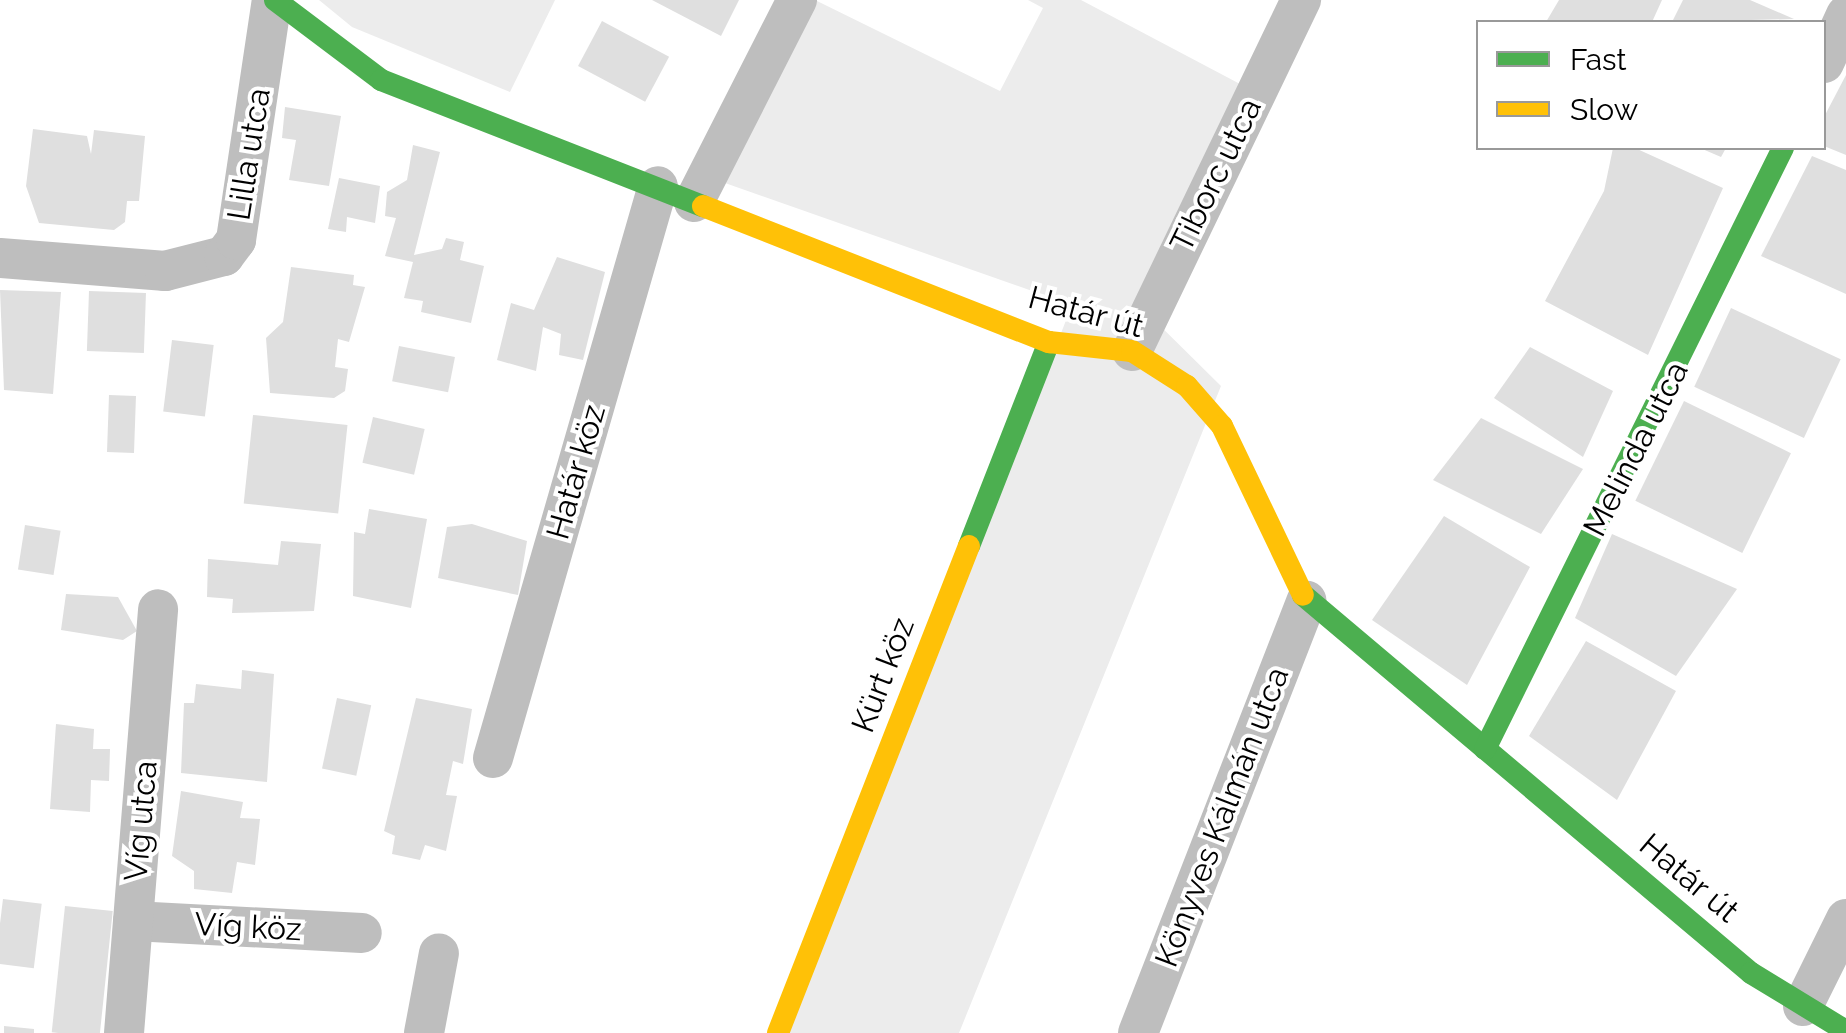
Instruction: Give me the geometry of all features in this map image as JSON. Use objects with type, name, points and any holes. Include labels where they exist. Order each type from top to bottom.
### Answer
[{"type":"street","name":"Határ út","points":[[274,0],[381,80],[1049,342],[1132,351],[1187,386],[1222,426],[1306,601],[1751,973],[1846,1030]]},
{"type":"street","name":"Lilla utca","points":[[0,258],[165,271],[205,268],[224,256],[236,240],[274,0]]},
{"type":"street","name":"Határ köz","points":[[493,758],[676,194],[797,0]]},
{"type":"street","name":"Tiborc utca","points":[[1132,351],[1301,0]]},
{"type":"street","points":[[1826,58],[1846,15]]},
{"type":"street","name":"Melinda utca","points":[[1485,749],[1783,150]]},
{"type":"street","name":"Kürt köz","points":[[778,1033],[1049,342]]},
{"type":"street","name":"Könyves Kálmán utca","points":[[1138,1033],[1306,601]]},
{"type":"street","name":"Víg utca","points":[[124,1033],[158,609]]},
{"type":"street","points":[[1803,1006],[1846,920]]},
{"type":"street","name":"Víg köz","points":[[133,921],[362,933]]},
{"type":"street","points":[[424,1033],[439,953]]},
{"type":"shaded area","points":[[319,0],[555,0],[510,92],[352,27]]},
{"type":"shaded area","points":[[815,0],[1000,91],[1043,8],[1028,0],[1081,0],[1240,84],[1137,303],[1221,386],[959,1033],[788,1033],[1072,305],[725,183]]},
{"type":"building","points":[[652,0],[739,0],[721,36]]},
{"type":"building","points":[[1559,0],[1662,0],[1653,20],[1547,20]]},
{"type":"building","points":[[1683,0],[1750,0],[1794,19],[1753,20],[1673,20]]},
{"type":"building","points":[[602,21],[669,57],[645,102],[578,66]]},
{"type":"building","points":[[1846,75],[1846,155],[1826,147],[1826,113]]},
{"type":"building","points":[[285,107],[341,116],[329,186],[289,180],[296,140],[282,138]]},
{"type":"building","points":[[33,129],[87,136],[91,154],[94,130],[145,136],[139,201],[127,201],[125,222],[114,230],[39,223],[26,186]]},
{"type":"building","points":[[413,145],[440,152],[414,255],[442,249],[446,238],[464,242],[460,260],[484,266],[471,323],[421,312],[423,301],[404,298],[413,262],[385,256],[396,218],[385,216],[387,192],[407,180]]},
{"type":"building","points":[[1613,150],[1639,150],[1723,188],[1648,355],[1545,301],[1604,191]]},
{"type":"building","points":[[1705,150],[1725,150],[1721,157]]},
{"type":"building","points":[[1812,156],[1846,170],[1846,294],[1761,256]]},
{"type":"building","points":[[339,178],[380,186],[375,223],[347,217],[346,232],[328,229]]},
{"type":"building","points":[[557,257],[605,272],[583,360],[559,355],[561,334],[543,327],[536,371],[497,360],[511,303],[534,310]]},
{"type":"building","points":[[291,267],[354,275],[353,285],[365,287],[349,342],[338,339],[335,367],[348,369],[345,391],[334,398],[270,393],[266,338],[283,322]]},
{"type":"building","points":[[0,290],[61,292],[53,394],[4,390]]},
{"type":"building","points":[[89,291],[146,293],[144,353],[87,351]]},
{"type":"building","points":[[1731,308],[1841,359],[1804,438],[1694,387]]},
{"type":"building","points":[[172,340],[214,345],[205,417],[163,411]]},
{"type":"building","points":[[399,346],[455,357],[448,392],[392,381]]},
{"type":"building","points":[[1530,347],[1613,391],[1583,457],[1494,398]]},
{"type":"building","points":[[109,395],[136,396],[134,453],[107,452]]},
{"type":"building","points":[[1684,401],[1791,453],[1742,553],[1635,501]]},
{"type":"building","points":[[253,415],[347,425],[338,513],[244,504]]},
{"type":"building","points":[[373,417],[425,429],[414,475],[362,463]]},
{"type":"building","points":[[1481,418],[1583,469],[1541,534],[1433,480]]},
{"type":"building","points":[[369,509],[427,519],[411,608],[353,596],[354,532],[365,534]]},
{"type":"building","points":[[1444,516],[1530,567],[1467,685],[1372,620]]},
{"type":"building","points":[[472,524],[527,541],[518,595],[438,578],[447,527]]},
{"type":"building","points":[[25,525],[61,531],[54,575],[18,569]]},
{"type":"building","points":[[1612,534],[1737,589],[1676,676],[1575,618]]},
{"type":"building","points":[[281,541],[321,544],[314,611],[232,613],[233,599],[207,597],[208,559],[278,565]]},
{"type":"building","points":[[66,594],[118,597],[137,631],[123,640],[61,630]]},
{"type":"building","points":[[1586,641],[1676,691],[1617,800],[1529,736]]},
{"type":"building","points":[[242,670],[274,674],[267,782],[181,773],[184,703],[194,703],[196,684],[241,689]]},
{"type":"building","points":[[337,698],[371,705],[356,776],[322,768]]},
{"type":"building","points":[[416,698],[472,709],[463,764],[453,761],[446,795],[457,796],[446,851],[425,845],[420,860],[392,854],[395,836],[384,831]]},
{"type":"building","points":[[56,724],[94,729],[93,749],[110,749],[109,781],[91,780],[90,812],[50,809]]},
{"type":"building","points":[[181,791],[243,802],[240,818],[260,819],[255,865],[237,862],[232,893],[194,889],[194,871],[172,856]]},
{"type":"building","points":[[3,899],[42,904],[34,968],[0,964]]},
{"type":"building","points":[[65,906],[113,911],[100,1033],[52,1032]]},
{"type":"building","points":[[4,1026],[34,1029],[34,1033],[4,1033]]},
{"type":"traffic: fast","points":[[275,0],[381,80],[703,206]]},
{"type":"traffic: fast","points":[[1485,749],[1782,150]]},
{"type":"traffic: fast","points":[[969,546],[1049,342]]},
{"type":"traffic: fast","points":[[1303,595],[1751,973],[1846,1031]]},
{"type":"traffic: slow","points":[[703,206],[1049,342],[1132,351],[1187,386],[1222,426],[1303,595]]},
{"type":"traffic: slow","points":[[778,1033],[969,546]]}]
